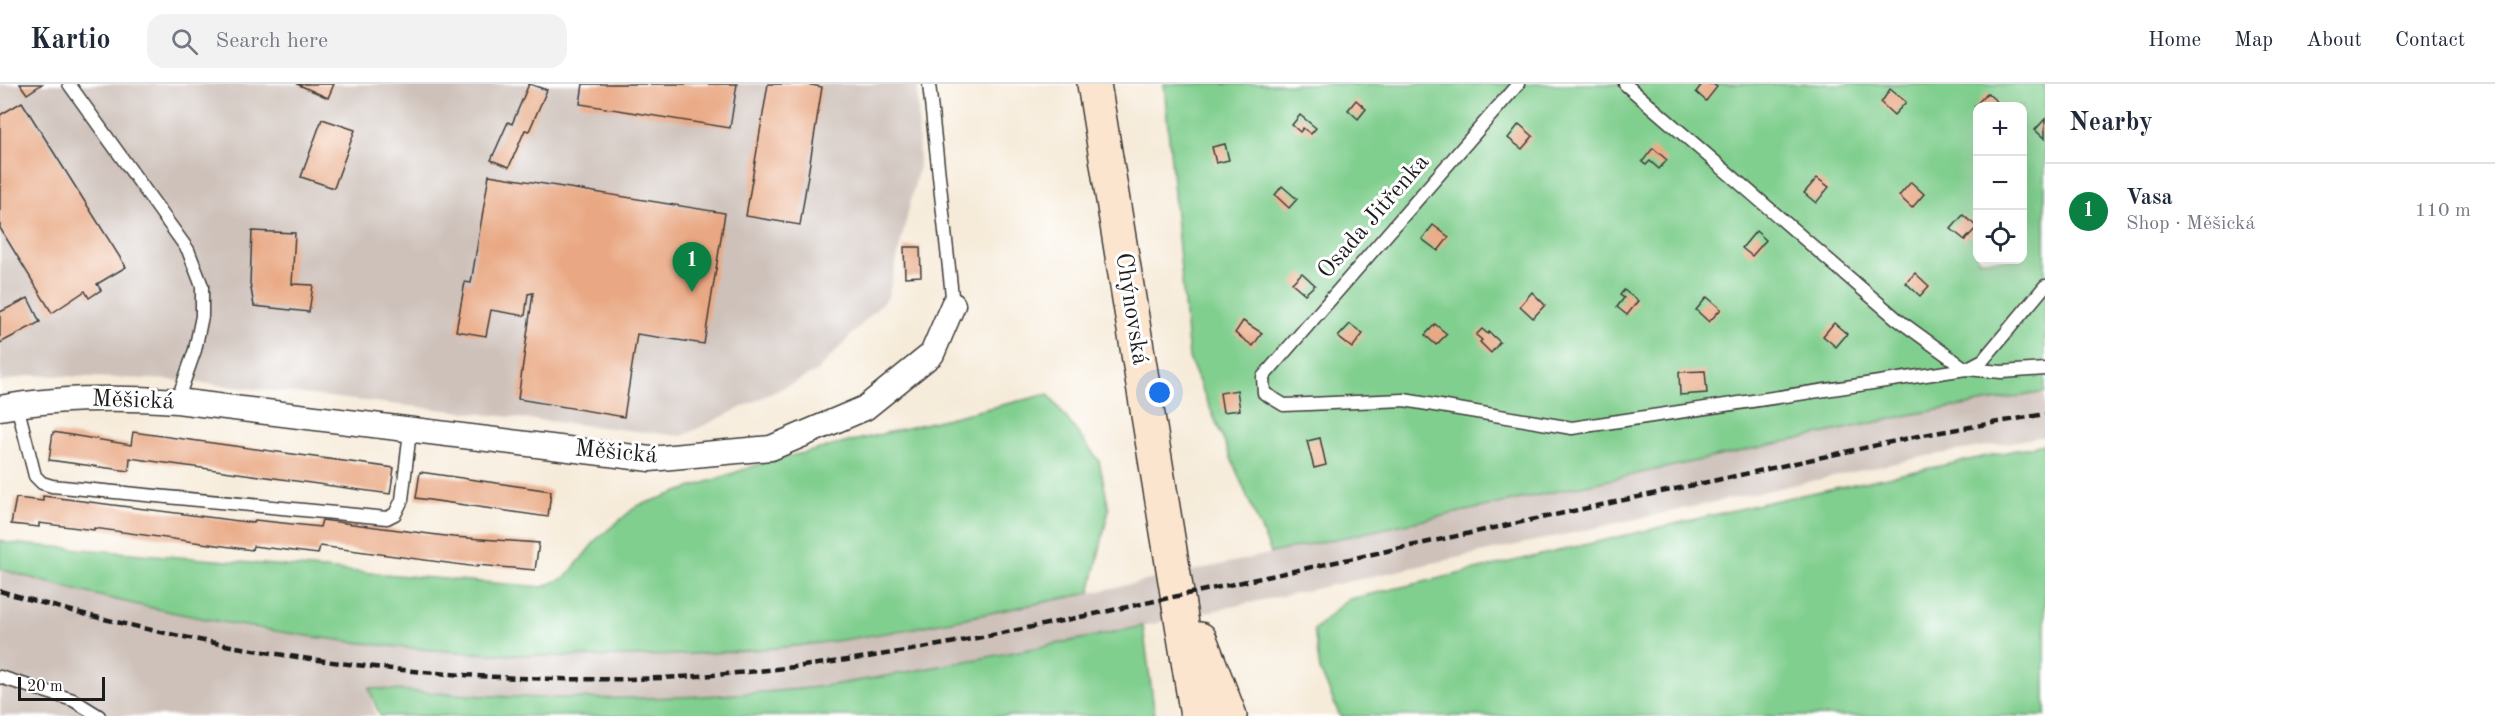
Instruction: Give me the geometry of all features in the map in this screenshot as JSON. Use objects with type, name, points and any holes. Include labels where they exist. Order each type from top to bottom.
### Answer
[{"type":"main road","name":"Chýnovská","points":[[1094,84],[1174,570]]},
{"type":"main road","points":[[1174,570],[1197,716]]},
{"type":"main road","points":[[1174,570],[1230,716]]},
{"type":"main road","points":[[1182,716],[1188,661]]},
{"type":"street","name":"Měšická","points":[[8,406],[52,400],[127,398],[177,401],[650,459],[771,448],[865,408],[932,354],[953,304]]},
{"type":"lane","points":[[69,84],[188,250],[202,286],[202,316],[195,350],[177,401]]},
{"type":"lane","name":"Měšická","points":[[930,84],[953,304]]},
{"type":"lane","name":"Osada Jitřenka","points":[[1518,84],[1263,377],[1264,393],[1284,405],[1404,400],[1572,428],[1966,369]]},
{"type":"lane","points":[[1625,84],[1898,319],[1966,369],[2002,372],[2045,369]]},
{"type":"lane","points":[[1966,369],[1983,360],[2045,286]]},
{"type":"lane","points":[[8,406],[35,476],[42,483],[52,486],[387,518],[394,514],[402,500],[410,430]]},
{"type":"lane","points":[[0,677],[73,700],[99,716]]},
{"type":"shaded area","points":[[0,84],[918,84],[919,166],[888,297],[816,372],[682,436],[173,380],[32,375],[0,382]]},
{"type":"shaded area","points":[[2045,392],[2045,436],[1923,457],[1092,637],[883,677],[802,689],[631,700],[455,696],[369,688],[376,716],[0,716],[0,569],[160,611],[258,630],[373,645],[535,656],[797,646],[876,634],[1090,593],[1914,414]]},
{"type":"green space","points":[[1164,84],[2045,84],[2045,392],[1914,414],[1271,553],[1189,358]]},
{"type":"green space","points":[[1048,394],[1099,461],[1109,509],[1090,593],[869,636],[795,646],[695,654],[594,656],[494,654],[394,647],[295,634],[196,617],[97,595],[0,569],[0,540],[7,543],[543,587],[566,577],[597,539],[637,506],[766,462]]},
{"type":"green space","points":[[2045,444],[2045,716],[1340,716],[1320,670],[1314,630],[1346,600],[1773,501]]},
{"type":"green space","points":[[1143,626],[1155,716],[380,716],[369,688],[477,696],[584,699],[745,694],[856,681]]},
{"type":"building","points":[[20,84],[42,84],[27,94]]},
{"type":"building","points":[[297,84],[334,84],[328,98]]},
{"type":"building","points":[[529,84],[547,90],[529,131],[525,130],[509,167],[491,160],[508,122],[512,124]]},
{"type":"building","points":[[583,84],[737,84],[730,128],[580,104]]},
{"type":"building","points":[[768,84],[806,84],[822,87],[800,225],[746,216]]},
{"type":"building","points":[[1702,84],[1713,84],[1717,87],[1706,101],[1696,92]]},
{"type":"building","points":[[1890,89],[1906,102],[1894,115],[1881,103]]},
{"type":"building","points":[[1987,93],[1998,102],[1979,102]]},
{"type":"building","points":[[1356,100],[1366,109],[1358,119],[1348,110]]},
{"type":"building","points":[[22,102],[126,267],[97,284],[101,290],[89,298],[85,291],[52,313],[0,228],[0,115]]},
{"type":"building","points":[[1300,115],[1316,128],[1311,134],[1303,128],[1300,132],[1292,125]]},
{"type":"building","points":[[322,119],[355,130],[334,188],[301,177]]},
{"type":"building","points":[[2045,119],[2045,139],[2035,130]]},
{"type":"building","points":[[1519,124],[1533,136],[1522,149],[1508,138]]},
{"type":"building","points":[[1225,144],[1229,160],[1216,163],[1212,147]]},
{"type":"building","points":[[1653,148],[1667,160],[1659,169],[1650,161],[1646,165],[1642,162]]},
{"type":"building","points":[[489,175],[725,213],[704,344],[637,334],[624,417],[518,399],[533,293],[528,294],[525,316],[491,310],[486,336],[456,331],[465,282],[471,283]]},
{"type":"building","points":[[1817,178],[1829,187],[1816,203],[1804,193]]},
{"type":"building","points":[[1911,182],[1924,194],[1912,208],[1899,196]]},
{"type":"building","points":[[1282,186],[1297,199],[1289,208],[1275,195]]},
{"type":"building","points":[[1963,215],[1973,224],[1973,231],[1965,240],[1951,229]]},
{"type":"building","points":[[1433,225],[1449,237],[1438,251],[1422,239]]},
{"type":"building","points":[[252,231],[295,233],[292,284],[313,285],[309,312],[254,306],[250,283]]},
{"type":"building","points":[[1756,231],[1766,240],[1752,256],[1742,248]]},
{"type":"building","points":[[904,247],[920,247],[921,276],[905,277]]},
{"type":"building","points":[[1302,273],[1315,285],[1305,294],[1292,283]]},
{"type":"building","points":[[1915,273],[1929,286],[1920,296],[1906,283]]},
{"type":"building","points":[[1624,290],[1638,301],[1627,315],[1617,307],[1624,298],[1620,295]]},
{"type":"building","points":[[1532,292],[1545,305],[1533,318],[1520,306]]},
{"type":"building","points":[[1707,297],[1721,309],[1709,322],[1696,310]]},
{"type":"building","points":[[28,298],[40,322],[0,343],[0,312]]},
{"type":"building","points":[[1243,321],[1262,333],[1253,346],[1235,333]]},
{"type":"building","points":[[1834,323],[1847,334],[1836,347],[1823,336]]},
{"type":"building","points":[[1350,324],[1363,334],[1352,348],[1338,337]]},
{"type":"building","points":[[1435,324],[1447,334],[1436,345],[1425,335]]},
{"type":"building","points":[[1482,329],[1500,342],[1491,353],[1476,335]]},
{"type":"building","points":[[1705,371],[1707,393],[1680,395],[1679,372]]},
{"type":"building","points":[[1237,390],[1240,410],[1223,412],[1220,393]]},
{"type":"building","points":[[53,432],[131,445],[133,432],[394,468],[390,494],[130,458],[129,471],[49,460]]},
{"type":"building","points":[[1320,438],[1326,465],[1314,468],[1307,441]]},
{"type":"building","points":[[420,472],[551,491],[548,517],[416,498]]},
{"type":"building","points":[[43,496],[254,523],[255,520],[320,527],[322,520],[453,537],[539,543],[535,570],[477,565],[477,567],[320,546],[318,554],[253,546],[252,550],[94,528],[94,530],[39,523],[39,527],[11,524],[16,498],[43,501]]},
{"type":"railway","points":[[0,591],[154,631],[311,659],[390,669],[549,679],[629,679],[706,675],[783,668],[935,646],[1087,616],[1918,436],[2045,414]]},
{"type":"place","name":"Vasa","points":[[692,292]]}]
